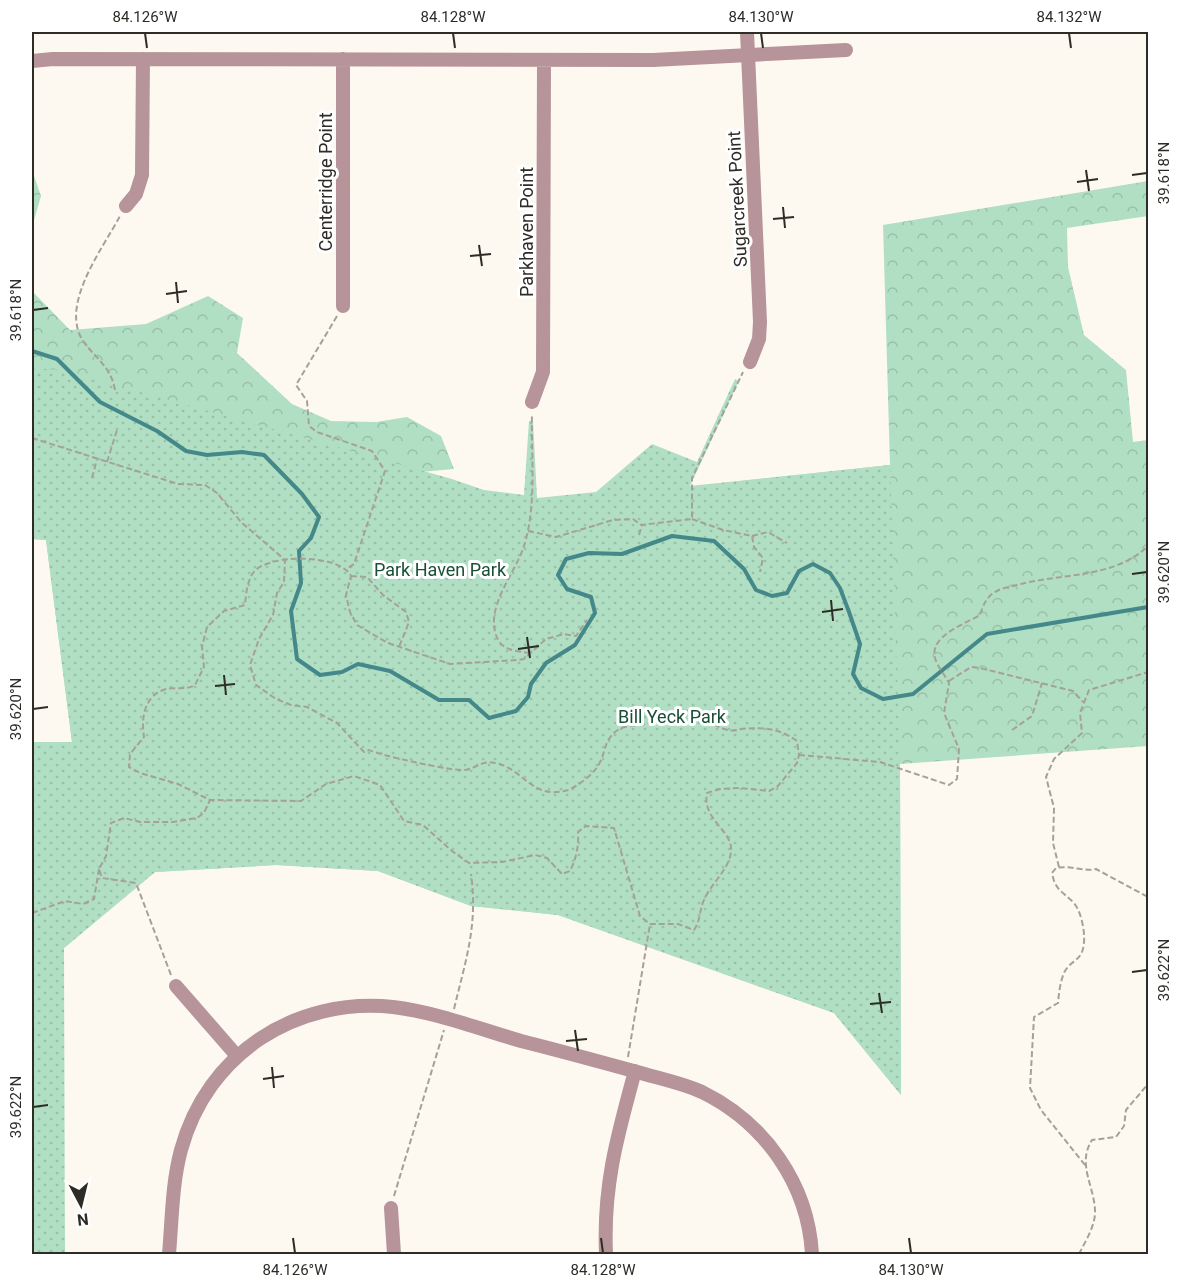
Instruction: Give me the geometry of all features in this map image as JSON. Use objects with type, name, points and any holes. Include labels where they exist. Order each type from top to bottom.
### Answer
[{"type":"street","name":"Sugarcreek Point","points":[[747,32],[760,322],[759,339],[750,363]]},
{"type":"street","points":[[32,61],[142,59],[653,60],[846,50]]},
{"type":"street","points":[[126,206],[136,195],[142,175],[142,59]]},
{"type":"street","name":"Centerridge Point","points":[[343,59],[343,306]]},
{"type":"street","name":"Parkhaven Point","points":[[532,402],[543,372],[544,60]]},
{"type":"street","points":[[176,986],[237,1056]]},
{"type":"street","points":[[169,1254],[177,1170],[186,1133],[206,1092],[237,1056],[280,1026],[303,1016],[341,1007],[394,1007],[631,1070],[700,1092],[720,1102],[754,1128],[772,1148],[795,1186],[809,1227],[812,1254]]},
{"type":"street","points":[[606,1254],[606,1196],[609,1173],[631,1070]]},
{"type":"street","points":[[391,1208],[394,1254]]},
{"type":"path","points":[[115,390],[104,362],[85,344],[75,324],[78,292],[126,206]]},
{"type":"path","points":[[343,306],[296,385],[307,401],[309,426],[317,432],[372,451],[385,471],[354,564],[348,568]]},
{"type":"path","points":[[692,519],[692,478],[737,380],[750,363]]},
{"type":"path","points":[[530,653],[511,651],[499,643],[495,633],[494,615],[528,531],[532,402]]},
{"type":"path","points":[[107,462],[117,430]]},
{"type":"path","points":[[32,438],[178,484],[205,485],[217,493],[241,522],[285,560]]},
{"type":"path","points":[[92,478],[98,459]]},
{"type":"path","points":[[528,531],[556,537],[613,520],[633,519],[642,525],[692,519],[723,530],[752,536],[768,532],[787,543]]},
{"type":"path","points":[[639,535],[642,525]]},
{"type":"path","points":[[752,536],[754,546],[763,558],[760,572]]},
{"type":"path","points":[[799,755],[880,762],[949,785],[957,779],[958,749],[944,713],[948,681],[935,659],[934,648],[939,639],[980,615],[985,601],[995,592],[1040,579],[1084,575],[1140,554],[1149,546]]},
{"type":"path","points":[[285,560],[284,582],[277,592],[273,615],[259,639],[250,665],[256,685],[276,699],[291,705],[307,707],[337,723],[364,752],[369,750],[380,756],[464,771],[482,762],[494,762],[511,767],[528,785],[541,791],[568,789],[599,765],[603,748],[615,732],[629,725],[648,724],[684,710],[693,712],[729,731],[762,727],[777,731],[797,741],[799,755],[797,763],[777,787],[769,791],[740,788],[720,789],[707,793],[706,799],[713,821],[731,844],[727,866],[717,876],[703,902],[700,921],[694,930],[678,924],[650,924],[640,916],[614,828],[586,826],[578,832],[579,843],[574,863],[570,871],[562,874],[547,858],[535,855],[502,862],[469,862],[452,851],[423,825],[404,821],[380,785],[354,776],[326,784],[301,801],[210,800],[188,788],[140,773],[129,767],[127,762],[130,754],[144,737],[142,718],[147,703],[165,689],[195,685],[204,667],[202,647],[214,618],[224,611],[244,605],[246,591],[254,571],[285,560],[308,557],[339,563],[348,568],[351,576],[346,595],[350,612],[357,625],[399,647],[450,664],[461,665],[525,658],[546,639],[564,634],[576,636],[586,620]]},
{"type":"path","points":[[351,576],[367,577],[383,595],[406,612],[409,622],[399,647]]},
{"type":"path","points":[[948,681],[971,667],[1073,691],[1084,703]]},
{"type":"path","points":[[1059,867],[1053,843],[1054,808],[1046,777],[1054,759],[1082,733],[1080,713],[1089,690],[1149,672]]},
{"type":"path","points":[[1012,730],[1032,716],[1042,683]]},
{"type":"path","points":[[32,913],[65,902],[82,904],[94,899],[99,869],[106,856],[111,823],[124,818],[140,822],[173,822],[197,818],[204,813],[210,800]]},
{"type":"path","points":[[1079,1254],[1095,1216],[1094,1197],[1085,1165],[1041,1110],[1030,1088],[1034,1017],[1058,1003],[1060,985],[1066,969],[1080,958],[1084,941],[1079,912],[1074,903],[1057,890],[1052,873],[1059,867],[1080,866],[1089,871],[1096,869],[1149,897]]},
{"type":"path","points":[[99,869],[102,878],[136,883],[176,986]]},
{"type":"path","points":[[391,1208],[441,1035],[451,1022],[474,930],[471,874]]},
{"type":"path","points":[[631,1070],[650,924]]},
{"type":"path","points":[[1085,1165],[1092,1140],[1116,1137],[1124,1126],[1126,1110],[1149,1084]]},
{"type":"green space","points":[[32,170],[41,196],[32,227]]},
{"type":"green space","name":"Bill Yeck Park","points":[[1148,181],[1148,216],[1067,228],[1068,267],[1084,335],[1126,370],[1133,442],[1148,440],[1148,746],[900,764],[901,1095],[834,1013],[558,915],[471,906],[378,871],[276,865],[155,872],[64,948],[32,742],[72,742],[46,540],[32,539],[32,291],[70,330],[146,324],[208,296],[243,318],[237,353],[292,404],[331,421],[376,422],[407,417],[441,436],[454,469],[376,476],[537,503],[890,465],[883,225]]},
{"type":"green space","name":"Bill Yeck Park","points":[[32,368],[61,370],[452,479],[484,490],[524,495],[529,421],[533,421],[537,498],[596,492],[652,444],[697,462],[735,379],[739,381],[690,486],[890,465],[900,764],[901,1095],[834,1013],[558,915],[471,906],[378,871],[276,865],[155,872],[64,948],[65,1254],[32,1254],[32,742],[72,742],[46,540],[32,539]]},
{"type":"waterway","points":[[32,351],[57,359],[100,402],[157,431],[186,451],[207,455],[242,452],[264,455],[302,494],[319,517],[311,538],[299,551],[301,583],[291,611],[297,659],[320,675],[342,672],[358,664],[390,671],[439,700],[469,700],[489,718],[516,711],[528,697],[531,684],[546,663],[575,645],[595,613],[591,597],[567,589],[558,575],[566,559],[589,553],[622,554],[672,536],[714,541],[744,569],[756,590],[772,596],[787,593],[799,571],[813,564],[830,573],[840,588],[860,644],[853,674],[861,688],[883,699],[913,694],[987,634],[1148,607]]},
{"type":"park label","name":"Park Haven Park","points":[[440,569]]}]
